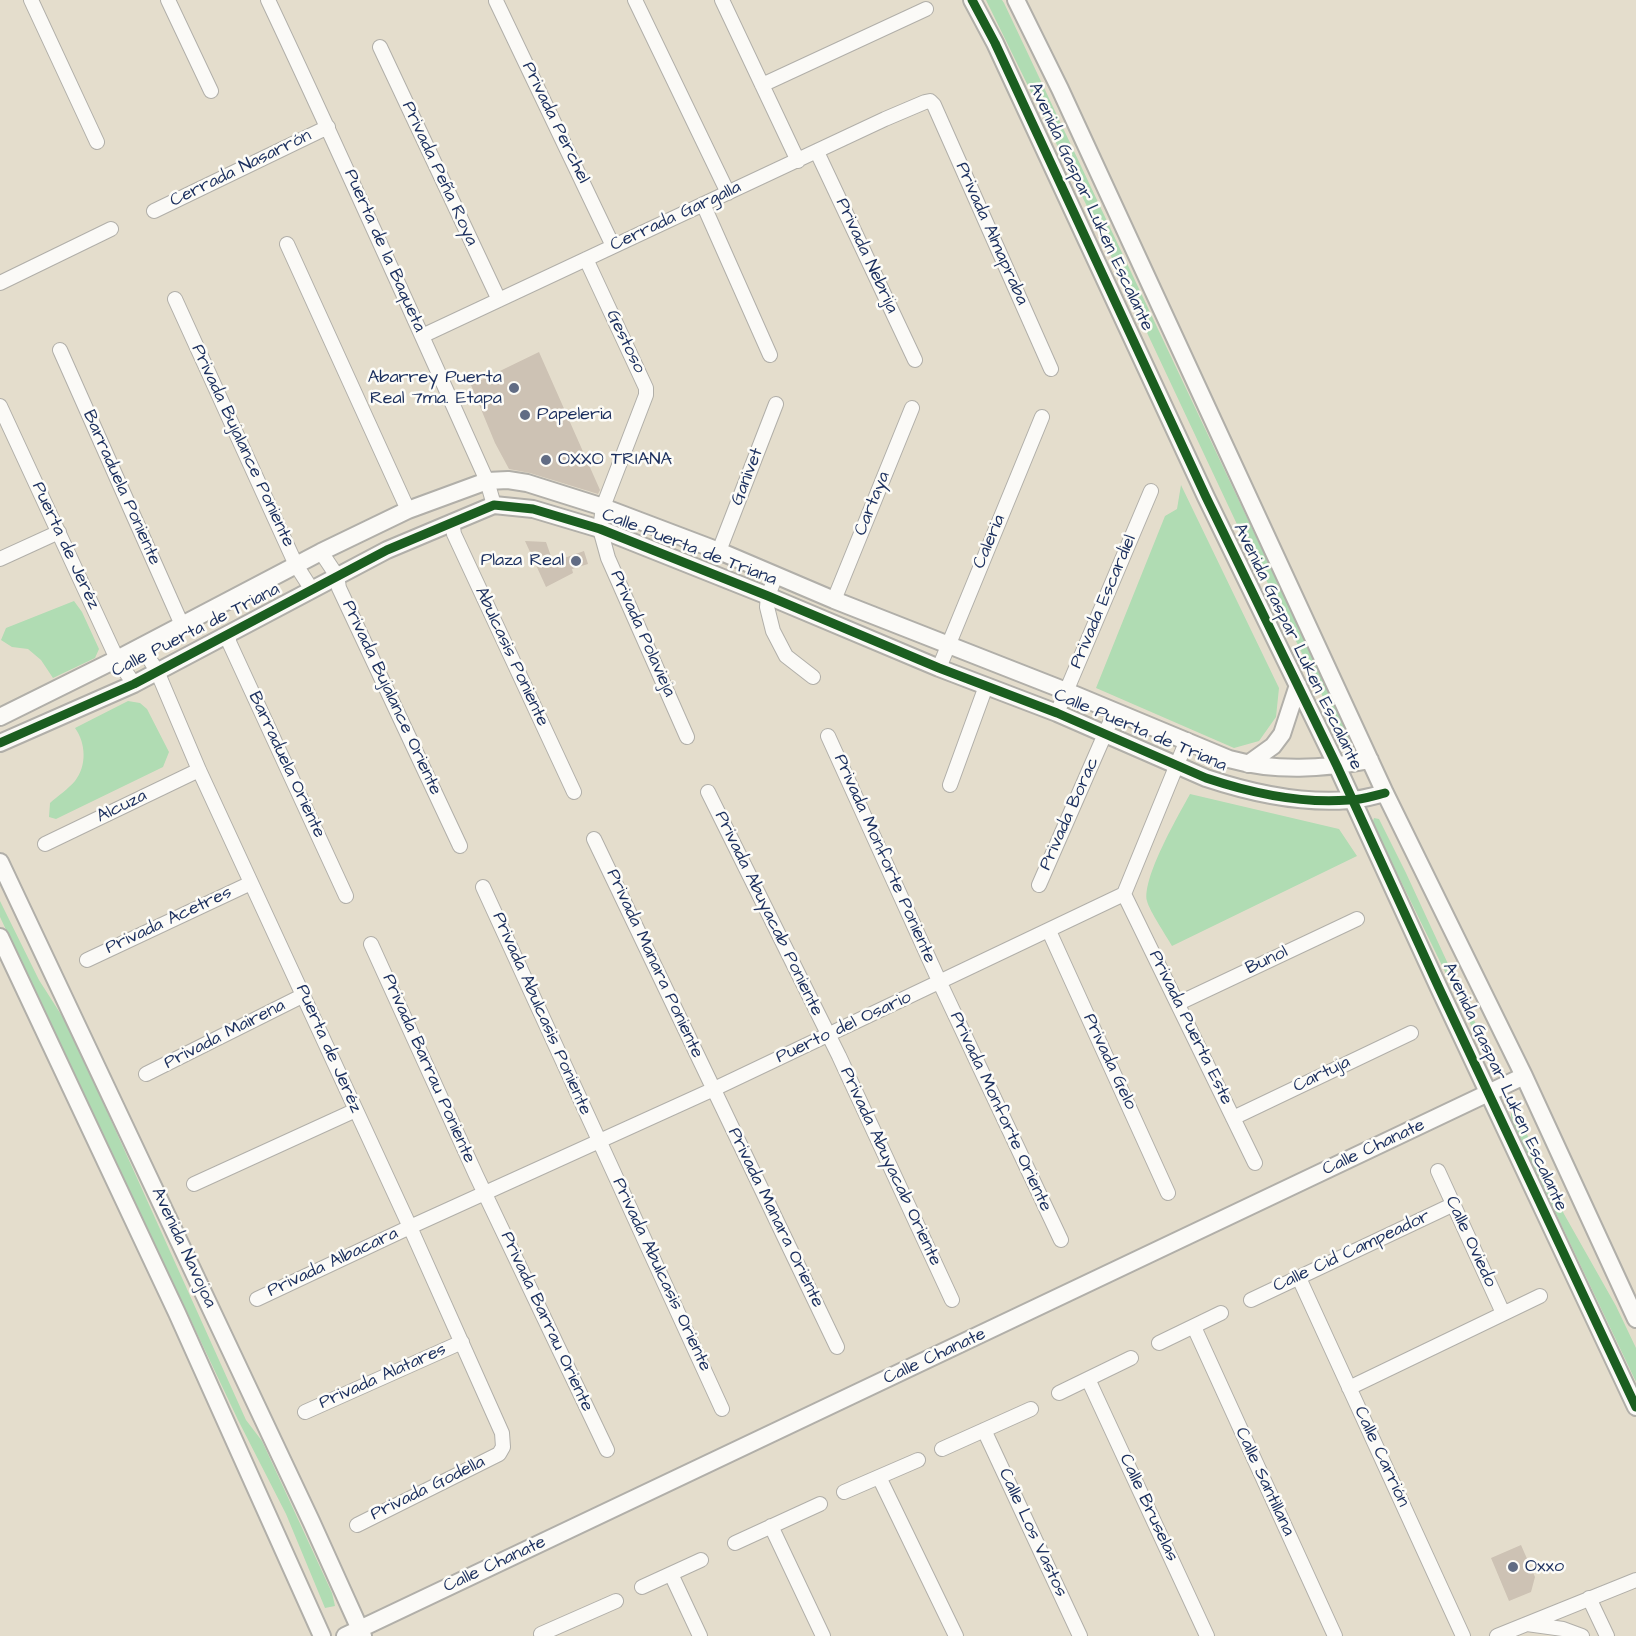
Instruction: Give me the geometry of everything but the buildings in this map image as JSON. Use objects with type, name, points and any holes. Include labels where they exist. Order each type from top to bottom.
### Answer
[{"type":"street","points":[[31,0],[97,142]]},
{"type":"street","points":[[168,0],[212,92]]},
{"type":"street","name":"Puerta de la Baqueta","points":[[268,0],[328,127],[487,481],[494,505]]},
{"type":"street","name":"Privada Perchel","points":[[496,0],[613,246]]},
{"type":"street","points":[[635,0],[728,193]]},
{"type":"street","points":[[722,0],[798,161]]},
{"type":"street","name":"Avenida Gaspar Luken Escalante","points":[[972,0],[995,43],[1201,486],[1337,766],[1636,1407]]},
{"type":"street","name":"Avenida Gaspar Luken Escalante","points":[[1016,0],[1060,89],[1385,793],[1524,1076],[1636,1319]]},
{"type":"street","points":[[762,85],[926,9]]},
{"type":"street","name":"Privada Peña Roya","points":[[380,47],[499,300]]},
{"type":"street","name":"Cerrada Gargalla","points":[[422,336],[895,115],[930,101]]},
{"type":"street","name":"Privada Almapraba","points":[[930,101],[934,105],[1051,369]]},
{"type":"street","name":"Cerrada Nasarrón","points":[[154,211],[328,127]]},
{"type":"street","name":"Privada Nebrija","points":[[817,152],[915,360]]},
{"type":"street","points":[[703,204],[770,355]]},
{"type":"street","points":[[0,284],[111,229]]},
{"type":"street","points":[[287,244],[408,510]]},
{"type":"street","name":"Gestoso","points":[[585,259],[646,388],[646,395],[603,507],[600,529]]},
{"type":"street","name":"Privada Bujalance Poniente","points":[[175,299],[296,565],[312,590]]},
{"type":"street","name":"Barraduela Poniente","points":[[60,350],[182,625]]},
{"type":"street","name":"Ganivet","points":[[719,551],[776,404]]},
{"type":"street","name":"Cartaya","points":[[834,600],[912,408]]},
{"type":"street","name":"Puerta de Jeréz","points":[[2,414],[117,659],[134,684]]},
{"type":"street","name":"Caleria","points":[[939,668],[1042,417]]},
{"type":"street","name":"Calle Puerta de Triana","points":[[0,717],[117,659],[321,552],[408,510],[487,481],[508,480],[527,483],[603,507],[719,551],[834,600],[1066,691],[1229,759],[1277,769],[1337,766],[1370,760]]},
{"type":"street","name":"Privada Escardiel","points":[[1057,713],[1151,491]]},
{"type":"street","name":"Calle Puerta de Triana","points":[[0,743],[134,684],[387,550],[494,505],[533,509],[600,529],[939,668],[1057,713],[1228,786],[1253,793],[1324,801],[1352,800],[1385,793]]},
{"type":"street","name":"Abulcasis Poniente","points":[[452,522],[454,534],[574,792]]},
{"type":"street","name":"Privada Polavieja","points":[[600,529],[609,558],[687,737]]},
{"type":"street","points":[[0,558],[58,532]]},
{"type":"street","name":"Privada Bujalance Oriente","points":[[321,552],[337,576],[339,588],[460,846]]},
{"type":"street","points":[[776,575],[768,596],[768,617],[780,646],[794,663],[813,677]]},
{"type":"street","name":"Barraduela Oriente","points":[[229,633],[229,642],[346,896]]},
{"type":"street","name":"Puerta de Jeréz","points":[[141,646],[157,671],[199,770],[462,1342],[502,1433],[503,1447],[499,1454]]},
{"type":"street","points":[[1248,764],[1273,746],[1282,734],[1298,685]]},
{"type":"street","points":[[950,785],[986,686]]},
{"type":"street","points":[[22,707],[32,728]]},
{"type":"street","name":"Privada Borac","points":[[1039,885],[1115,711]]},
{"type":"street","name":"Privada Monforte Poniente","points":[[828,736],[940,983]]},
{"type":"street","points":[[1124,894],[1186,740]]},
{"type":"street","points":[[1277,769],[1277,796]]},
{"type":"street","name":"Alcuza","points":[[45,844],[199,770]]},
{"type":"street","name":"Privada Abuyacab Poniente","points":[[708,792],[828,1035]]},
{"type":"street","name":"Privada Manara Poniente","points":[[594,839],[714,1089]]},
{"type":"street","name":"Avenida Navojoa","points":[[0,862],[311,1521],[356,1634]]},
{"type":"street","name":"Privada Acetres","points":[[87,960],[251,883]]},
{"type":"street","points":[[0,885],[20,903]]},
{"type":"street","name":"Privada Abulcasis Poniente","points":[[483,886],[599,1142]]},
{"type":"street","name":"Puerto del Osario","points":[[410,1227],[714,1089],[1124,894]]},
{"type":"street","name":"Privada Puerta Este","points":[[1124,894],[1255,1163]]},
{"type":"street","name":"Bunol","points":[[1179,1003],[1357,919]]},
{"type":"street","name":"Privada Gelo","points":[[1049,931],[1168,1193]]},
{"type":"street","name":"Avenida Navojoa","points":[[0,938],[177,1313],[322,1636]]},
{"type":"street","name":"Privada Barrau Poniente","points":[[371,944],[485,1193]]},
{"type":"street","name":"Privada Monforte Oriente","points":[[940,983],[1061,1240]]},
{"type":"street","name":"Privada Mairena","points":[[146,1074],[304,995]]},
{"type":"street","name":"Cartuja","points":[[1233,1118],[1411,1033]]},
{"type":"street","name":"Privada Abuyacab Oriente","points":[[828,1035],[952,1300]]},
{"type":"street","name":"Calle Chanate","points":[[356,1634],[1524,1076]]},
{"type":"street","name":"Privada Manara Oriente","points":[[714,1089],[837,1347]]},
{"type":"street","points":[[194,1184],[356,1110]]},
{"type":"street","name":"Privada Abulcasis Oriente","points":[[599,1142],[722,1409]]},
{"type":"street","name":"Calle Oviedo","points":[[1438,1171],[1503,1313]]},
{"type":"street","name":"Privada Barrau Oriente","points":[[485,1193],[607,1450]]},
{"type":"street","name":"Calle Cid Campeador","points":[[1251,1300],[1452,1205]]},
{"type":"street","name":"Privada Albacara","points":[[256,1299],[410,1227]]},
{"type":"street","name":"Calle Carrión","points":[[1299,1278],[1463,1636]]},
{"type":"street","points":[[1349,1388],[1540,1296]]},
{"type":"street","points":[[1159,1343],[1221,1313]]},
{"type":"street","name":"Calle Santillana","points":[[1194,1327],[1335,1636]]},
{"type":"street","name":"Privada Alatares","points":[[305,1412],[462,1342]]},
{"type":"street","points":[[1059,1393],[1131,1358]]},
{"type":"street","name":"Calle Bruselas","points":[[1089,1379],[1207,1636]]},
{"type":"street","points":[[942,1449],[1031,1409]]},
{"type":"street","name":"Calle Los Vastos","points":[[984,1430],[1080,1636]]},
{"type":"street","name":"Privada Godella","points":[[357,1524],[499,1454]]},
{"type":"street","points":[[844,1492],[918,1460]]},
{"type":"street","points":[[879,1477],[956,1636]]},
{"type":"street","points":[[735,1543],[820,1504]]},
{"type":"street","points":[[771,1526],[823,1636]]},
{"type":"street","points":[[642,1587],[701,1560]]},
{"type":"street","points":[[671,1574],[700,1636]]},
{"type":"street","points":[[1497,1636],[1636,1580]]},
{"type":"street","points":[[1589,1598],[1607,1636]]},
{"type":"street","points":[[541,1634],[616,1601]]},
{"type":"street","points":[[565,1622],[572,1636]]},
{"type":"street","points":[[1525,1624],[1563,1629],[1582,1636]]},
{"type":"green space","points":[[986,0],[1002,0],[1004,3],[1352,740],[1350,745],[1345,743],[1272,591],[1242,535],[1103,239]]},
{"type":"green space","points":[[1181,485],[1279,688],[1276,717],[1259,741],[1234,748],[1096,688],[1165,516],[1177,509]]},
{"type":"green space","points":[[74,601],[82,612],[99,649],[95,658],[53,678],[41,660],[28,649],[12,647],[1,640],[6,628]]},
{"type":"green space","points":[[128,701],[140,703],[147,709],[169,752],[163,767],[56,819],[49,817],[50,803],[75,781],[82,768],[83,747],[75,728]]},
{"type":"green space","points":[[1190,794],[1339,829],[1357,856],[1172,946],[1149,906],[1147,891],[1162,847]]},
{"type":"green space","points":[[1374,818],[1379,819],[1406,873],[1486,1046],[1489,1056],[1487,1058],[1376,830]]},
{"type":"green space","points":[[0,901],[39,980],[69,1027],[246,1420],[262,1441],[332,1593],[335,1606],[325,1608],[286,1514],[238,1420],[0,917]]},
{"type":"green space","points":[[1511,1113],[1517,1113],[1564,1214],[1616,1306],[1636,1348],[1636,1382],[1511,1119]]},
{"type":"cycle path","points":[[972,0],[995,43],[1206,497],[1337,766],[1636,1407]]},
{"type":"cycle path","points":[[0,743],[134,684],[387,550],[494,505],[533,509],[600,529],[939,668],[1057,713],[1206,778],[1258,793],[1295,799],[1354,800],[1385,793]]},
{"type":"place","name":"Abarrey Puerta Real 7ma. Etapa","points":[[514,388]]},
{"type":"place","name":"Papeleria","points":[[525,415]]},
{"type":"place","name":"OXXO TRIANA","points":[[546,460]]},
{"type":"place","name":"Plaza Real","points":[[576,561]]},
{"type":"place","name":"Oxxo","points":[[1513,1567]]}]
